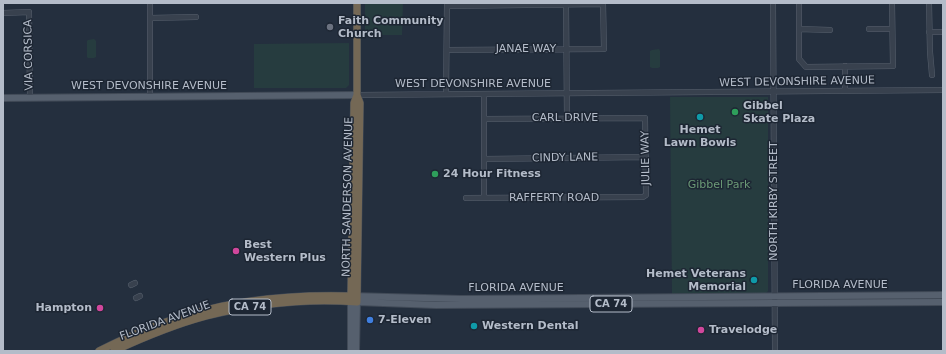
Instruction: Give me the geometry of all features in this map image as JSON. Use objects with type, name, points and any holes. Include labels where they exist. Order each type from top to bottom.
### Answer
[{"type":"highway","name":"NORTH SANDERSON AVENUE","points":[[354,299],[358,249],[360,103],[357,95],[356,3]]},
{"type":"highway","name":"NORTH SANDERSON AVENUE","points":[[354,299],[352,225],[354,103],[357,95]]},
{"type":"highway","points":[[352,225],[355,225],[358,241]]},
{"type":"highway","points":[[352,225],[355,248],[358,249]]},
{"type":"highway","name":"FLORIDA AVENUE","points":[[99,351],[148,328],[212,308],[272,298],[308,296],[354,299]]},
{"type":"highway","name":"FLORIDA AVENUE","points":[[114,351],[153,334],[196,319],[241,308],[294,302],[354,299]]},
{"type":"highway","points":[[196,319],[206,313],[243,305],[244,302]]},
{"type":"main road","name":"WEST DEVONSHIRE AVENUE","points":[[3,98],[357,95]]},
{"type":"main road","name":"FLORIDA AVENUE","points":[[354,299],[436,305],[645,304],[869,296],[943,295]]},
{"type":"main road","points":[[824,303],[834,300],[861,300],[869,296]]},
{"type":"main road","points":[[863,302],[874,298],[907,298],[914,296]]},
{"type":"main road","points":[[605,304],[611,302],[632,301],[633,298]]},
{"type":"main road","name":"FLORIDA AVENUE","points":[[354,299],[666,298],[775,300],[824,303],[943,302]]},
{"type":"main road","points":[[645,304],[648,301],[660,301],[666,298]]},
{"type":"main road","points":[[350,351],[354,299]]},
{"type":"main road","points":[[354,299],[356,351]]},
{"type":"street","points":[[150,3],[150,96]]},
{"type":"street","name":"NORTH KIRBY STREET","points":[[773,3],[776,351]]},
{"type":"street","points":[[799,3],[799,59],[806,67],[893,66],[892,3]]},
{"type":"street","points":[[929,3],[932,75]]},
{"type":"street","points":[[446,94],[447,4],[603,4]]},
{"type":"street","points":[[566,4],[566,118]]},
{"type":"street","name":"JANAE WAY","points":[[447,50],[604,49],[603,4]]},
{"type":"street","name":"VIA CORSICA","points":[[3,13],[29,12],[30,97]]},
{"type":"street","points":[[150,18],[196,17]]},
{"type":"street","points":[[799,29],[830,30]]},
{"type":"street","points":[[869,29],[892,29]]},
{"type":"street","points":[[930,32],[943,32]]},
{"type":"street","points":[[845,66],[845,91]]},
{"type":"street","name":"WEST DEVONSHIRE AVENUE","points":[[357,95],[755,93],[943,90]]},
{"type":"street","points":[[484,94],[484,198]]},
{"type":"street","name":"CARL DRIVE","points":[[484,119],[645,118]]},
{"type":"street","name":"JULIE WAY","points":[[643,197],[646,195],[645,118]]},
{"type":"street","name":"CINDY LANE","points":[[484,159],[646,157]]},
{"type":"street","name":"RAFFERTY ROAD","points":[[466,198],[643,197]]},
{"type":"green space","points":[[365,3],[403,3],[402,35],[365,35]]},
{"type":"green space","points":[[94,39],[96,41],[96,57],[88,58],[87,41]]},
{"type":"green space","points":[[349,43],[349,85],[346,88],[254,88],[254,44]]},
{"type":"green space","points":[[659,49],[660,67],[652,68],[650,67],[650,51]]},
{"type":"green space","name":"Gibbel Park","points":[[670,97],[768,97],[768,291],[766,293],[672,294]]},
{"type":"place","name":"Faith Community Church","points":[[330,27]]},
{"type":"place","name":"Gibbel Skate Plaza","points":[[735,112]]},
{"type":"place","name":"Hemet Lawn Bowls","points":[[700,117]]},
{"type":"place","name":"24 Hour Fitness","points":[[435,174]]},
{"type":"place","name":"Best Western Plus","points":[[236,251]]},
{"type":"place","name":"Hemet Veterans Memorial","points":[[754,280]]},
{"type":"place","name":"Hampton","points":[[100,308]]},
{"type":"place","name":"7-Eleven","points":[[370,320]]},
{"type":"place","name":"Western Dental","points":[[474,326]]},
{"type":"place","name":"Travelodge","points":[[701,330]]}]
